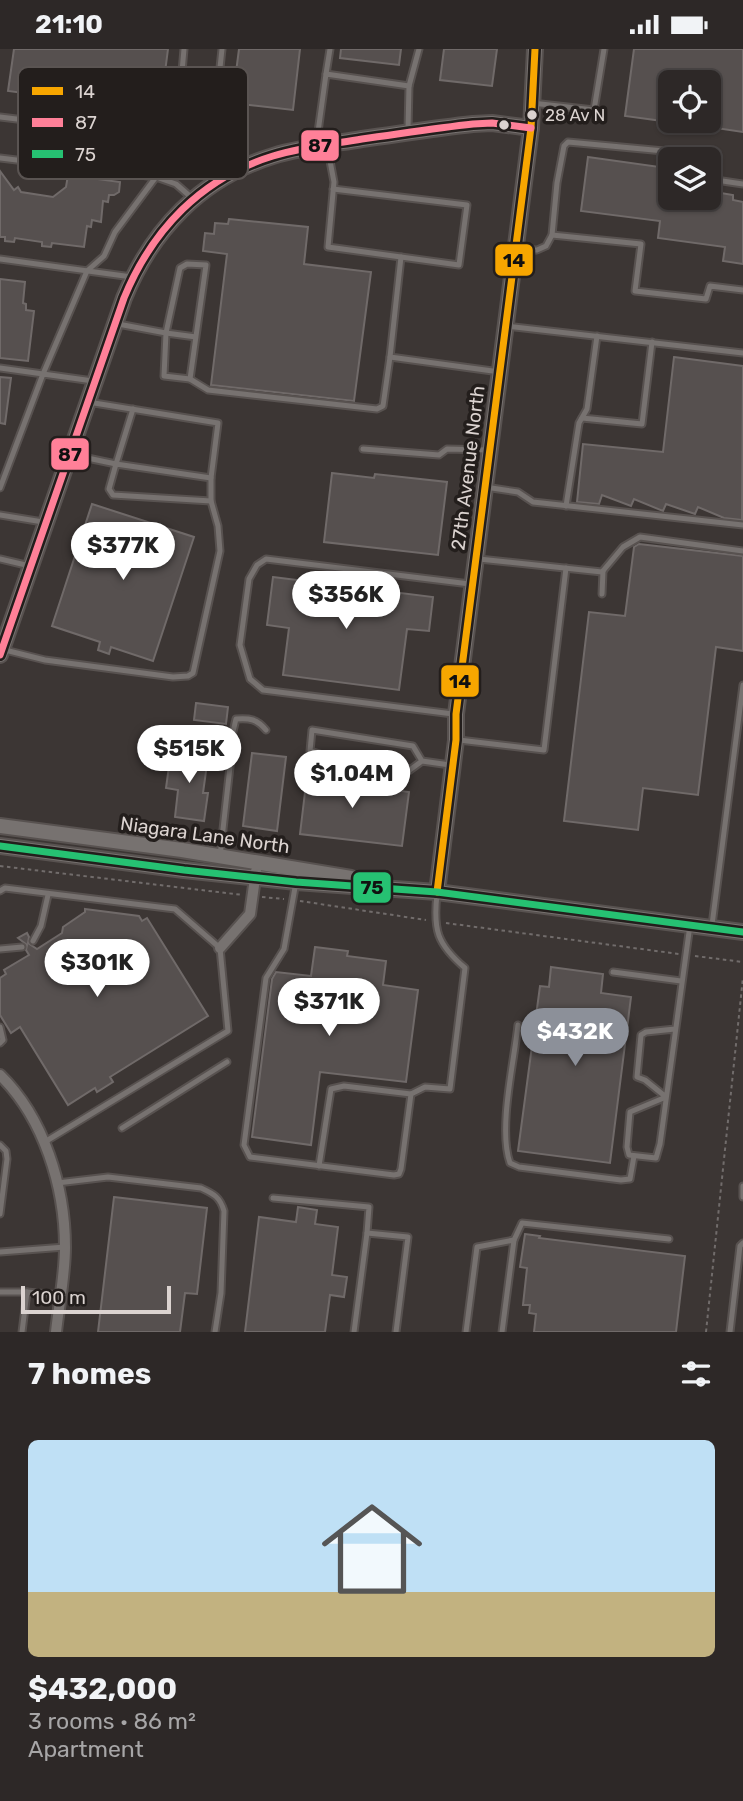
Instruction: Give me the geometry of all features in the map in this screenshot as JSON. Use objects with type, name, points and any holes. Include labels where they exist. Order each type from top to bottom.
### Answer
[{"type":"street","name":"27th Avenue North","points":[[437,892],[456,740],[456,714],[531,128],[535,49]]},
{"type":"street","points":[[248,165],[274,155],[408,132],[473,124],[531,128]]},
{"type":"street","points":[[1,652],[94,381],[133,277],[152,243],[171,220],[193,198],[222,179]]},
{"type":"street","name":"Niagara Lane North","points":[[0,826],[257,861],[404,889]]},
{"type":"street","name":"Niagara Lane North","points":[[0,846],[256,878],[437,892],[743,932]]},
{"type":"street","points":[[220,948],[250,913],[257,861]]},
{"type":"street","points":[[0,1075],[25,1108],[43,1143],[57,1183],[65,1247],[56,1332]]},
{"type":"lane","points":[[182,67],[184,49]]},
{"type":"lane","points":[[220,67],[222,49]]},
{"type":"lane","points":[[330,49],[318,132],[324,145],[333,189],[328,247],[459,265],[467,205],[333,189]]},
{"type":"lane","points":[[408,132],[409,86],[419,49]]},
{"type":"lane","points":[[532,103],[594,110],[604,49]]},
{"type":"lane","points":[[327,74],[409,86]]},
{"type":"lane","points":[[0,117],[18,119]]},
{"type":"lane","points":[[515,250],[537,250],[546,246],[552,235],[557,183],[564,146],[568,142],[658,150]]},
{"type":"lane","points":[[0,158],[18,160]]},
{"type":"lane","points":[[0,488],[43,374],[87,271],[104,256],[115,232],[155,179]]},
{"type":"lane","points":[[162,179],[176,184],[193,198]]},
{"type":"lane","points":[[721,181],[743,184]]},
{"type":"lane","points":[[552,235],[641,244],[635,291],[706,299],[710,286],[743,290]]},
{"type":"lane","points":[[190,379],[206,265],[187,264],[180,268],[166,333],[164,376],[190,379],[208,390],[377,409],[383,406],[401,257]]},
{"type":"lane","points":[[0,259],[133,277]]},
{"type":"lane","points":[[115,323],[196,337]]},
{"type":"lane","points":[[506,325],[743,353]]},
{"type":"lane","points":[[566,506],[582,418],[587,409],[597,336]]},
{"type":"lane","points":[[582,418],[642,424],[652,342]]},
{"type":"lane","points":[[390,358],[500,372]]},
{"type":"lane","points":[[0,368],[94,381]]},
{"type":"lane","points":[[1,652],[160,675],[188,676],[193,673],[220,551],[218,526],[211,501],[218,423],[87,401]]},
{"type":"lane","points":[[133,409],[109,489],[113,495],[211,501]]},
{"type":"lane","points":[[363,449],[439,455],[447,449],[490,450]]},
{"type":"lane","points":[[69,454],[211,478]]},
{"type":"lane","points":[[485,487],[517,492],[533,502],[743,525]]},
{"type":"lane","points":[[0,515],[46,523]]},
{"type":"lane","points":[[602,594],[603,571],[623,547],[640,537],[743,551]]},
{"type":"lane","points":[[0,559],[30,566]]},
{"type":"lane","points":[[456,714],[263,690],[250,679],[240,645],[248,579],[257,565],[266,559],[473,584]]},
{"type":"lane","points":[[477,559],[603,571]]},
{"type":"lane","points":[[456,740],[544,750],[566,568]]},
{"type":"lane","points":[[711,928],[743,685]]},
{"type":"lane","points":[[230,740],[236,719],[249,718],[260,722],[266,730]]},
{"type":"lane","points":[[422,761],[413,746],[312,730],[310,751],[349,763],[407,772],[422,761],[453,766]]},
{"type":"lane","points":[[195,736],[233,740],[220,856]]},
{"type":"lane","points":[[296,882],[284,949],[266,978],[244,1145],[250,1157],[399,1174],[411,1094]]},
{"type":"lane","points":[[0,891],[5,888],[175,909],[220,948],[228,1031],[43,1143]]},
{"type":"lane","points":[[319,1166],[331,1089],[344,1086],[411,1094],[425,1087],[450,1089],[465,968],[442,946],[434,921],[437,892]]},
{"type":"lane","points":[[33,941],[41,926],[48,895]]},
{"type":"lane","points":[[666,1097],[630,1112],[627,1147],[629,1155],[656,1158],[660,1143],[690,925]]},
{"type":"lane","points":[[0,949],[22,947]]},
{"type":"lane","points":[[613,972],[681,981]]},
{"type":"lane","points":[[518,1025],[506,1125],[506,1150],[510,1163],[524,1168],[621,1180],[630,1179],[634,1156]]},
{"type":"lane","points":[[0,1027],[3,1040],[0,1043]]},
{"type":"lane","points":[[666,1097],[637,1077],[636,1068],[641,1035],[675,1029]]},
{"type":"lane","points":[[122,1128],[227,1062]]},
{"type":"lane","points":[[0,1146],[6,1150],[7,1159],[0,1215]]},
{"type":"lane","points":[[57,1183],[108,1177],[201,1188],[214,1194],[220,1200],[224,1211],[221,1293],[215,1332]]},
{"type":"lane","points":[[743,1186],[743,1197]]},
{"type":"lane","points":[[272,1198],[369,1207],[354,1332]]},
{"type":"lane","points":[[502,1332],[514,1240],[522,1223],[670,1239]]},
{"type":"lane","points":[[367,1233],[408,1237],[396,1332]]},
{"type":"lane","points":[[467,1332],[477,1247],[514,1240]]},
{"type":"lane","points":[[730,1332],[740,1246],[743,1243]]},
{"type":"lane","points":[[0,1252],[65,1247]]},
{"type":"lane","points":[[22,1332],[27,1291]]},
{"type":"lane","points":[[0,1293],[27,1291],[60,1295]]},
{"type":"path","points":[[0,866],[293,900],[743,962]]},
{"type":"path","points":[[706,1332],[743,977]]},
{"type":"building","points":[[14,49],[168,49],[166,67],[18,67],[18,92],[8,91]]},
{"type":"building","points":[[239,49],[300,49],[293,110],[248,105],[248,67],[237,67]]},
{"type":"building","points":[[341,49],[401,49],[399,65],[340,58]]},
{"type":"building","points":[[444,49],[497,49],[492,86],[440,80]]},
{"type":"building","points":[[634,49],[743,49],[743,132],[721,129],[721,70],[658,70],[658,120],[625,116]]},
{"type":"building","points":[[588,157],[658,167],[658,210],[721,210],[721,193],[733,195],[733,200],[743,202],[743,264],[723,261],[725,247],[658,238],[660,221],[581,211]]},
{"type":"building","points":[[0,171],[14,190],[18,187],[21,192],[53,197],[66,187],[67,179],[120,182],[119,192],[109,195],[108,202],[103,201],[101,222],[92,220],[91,227],[87,226],[84,247],[52,243],[51,247],[42,246],[42,242],[15,238],[14,242],[5,241],[5,237],[0,237]]},
{"type":"building","points":[[229,219],[308,227],[304,264],[371,272],[354,401],[211,385],[227,254],[203,251],[205,233],[214,234],[215,223],[228,224]]},
{"type":"building","points":[[0,279],[25,282],[23,303],[26,304],[26,310],[34,311],[28,361],[0,358]]},
{"type":"building","points":[[674,357],[743,366],[742,520],[724,518],[698,507],[695,514],[666,504],[663,511],[634,499],[631,506],[602,495],[599,504],[577,502],[583,444],[663,452]]},
{"type":"building","points":[[0,377],[11,378],[5,424],[0,423]]},
{"type":"building","points":[[332,473],[374,478],[375,474],[447,482],[438,555],[324,542]]},
{"type":"building","points":[[92,504],[194,537],[153,661],[111,647],[109,654],[98,650],[100,642],[52,626]]},
{"type":"building","points":[[639,544],[743,556],[743,651],[716,647],[698,795],[643,788],[638,830],[564,821],[589,612],[625,616],[634,547]]},
{"type":"building","points":[[273,577],[433,597],[429,631],[407,629],[399,690],[283,675],[289,628],[267,625]]},
{"type":"building","points":[[196,703],[228,707],[226,724],[194,720]]},
{"type":"building","points":[[171,752],[208,757],[203,793],[208,793],[204,821],[175,817],[178,790],[166,788]]},
{"type":"building","points":[[252,753],[286,757],[277,831],[243,826]]},
{"type":"building","points":[[308,767],[340,771],[339,783],[409,792],[402,846],[300,834]]},
{"type":"building","points":[[85,909],[139,916],[142,921],[147,918],[208,1016],[110,1077],[113,1082],[97,1092],[95,1088],[68,1105],[20,1027],[11,1033],[0,1015],[0,978],[6,974],[4,970],[29,955],[27,945],[18,938],[27,933],[28,943],[37,949],[62,933],[63,927],[85,912]]},
{"type":"building","points":[[315,947],[348,951],[347,956],[386,961],[383,985],[418,990],[406,1082],[320,1072],[311,1145],[252,1137],[272,979],[276,972],[311,976]]},
{"type":"building","points":[[551,967],[603,974],[601,993],[631,997],[610,1163],[518,1151],[540,986],[549,987]]},
{"type":"building","points":[[114,1197],[207,1208],[197,1294],[185,1293],[180,1332],[98,1332]]},
{"type":"building","points":[[298,1207],[317,1210],[315,1224],[338,1227],[332,1275],[347,1277],[344,1297],[330,1295],[325,1332],[245,1332],[259,1217],[296,1222]]},
{"type":"building","points":[[525,1234],[685,1256],[676,1332],[534,1332],[536,1314],[529,1313],[530,1305],[523,1305],[527,1268],[520,1267]]},
{"type":"transit line","name":"14","points":[[437,892],[456,740],[456,714],[531,128],[535,49]]},
{"type":"transit line","name":"87","points":[[248,166],[295,150],[473,124],[492,123],[531,128]]},
{"type":"transit line","name":"87","points":[[0,655],[135,273],[164,229],[182,210],[222,179]]},
{"type":"transit line","name":"75","points":[[0,846],[296,882],[437,892],[743,932]]},
{"type":"place","name":"28 Av N","points":[[532,115]]}]
